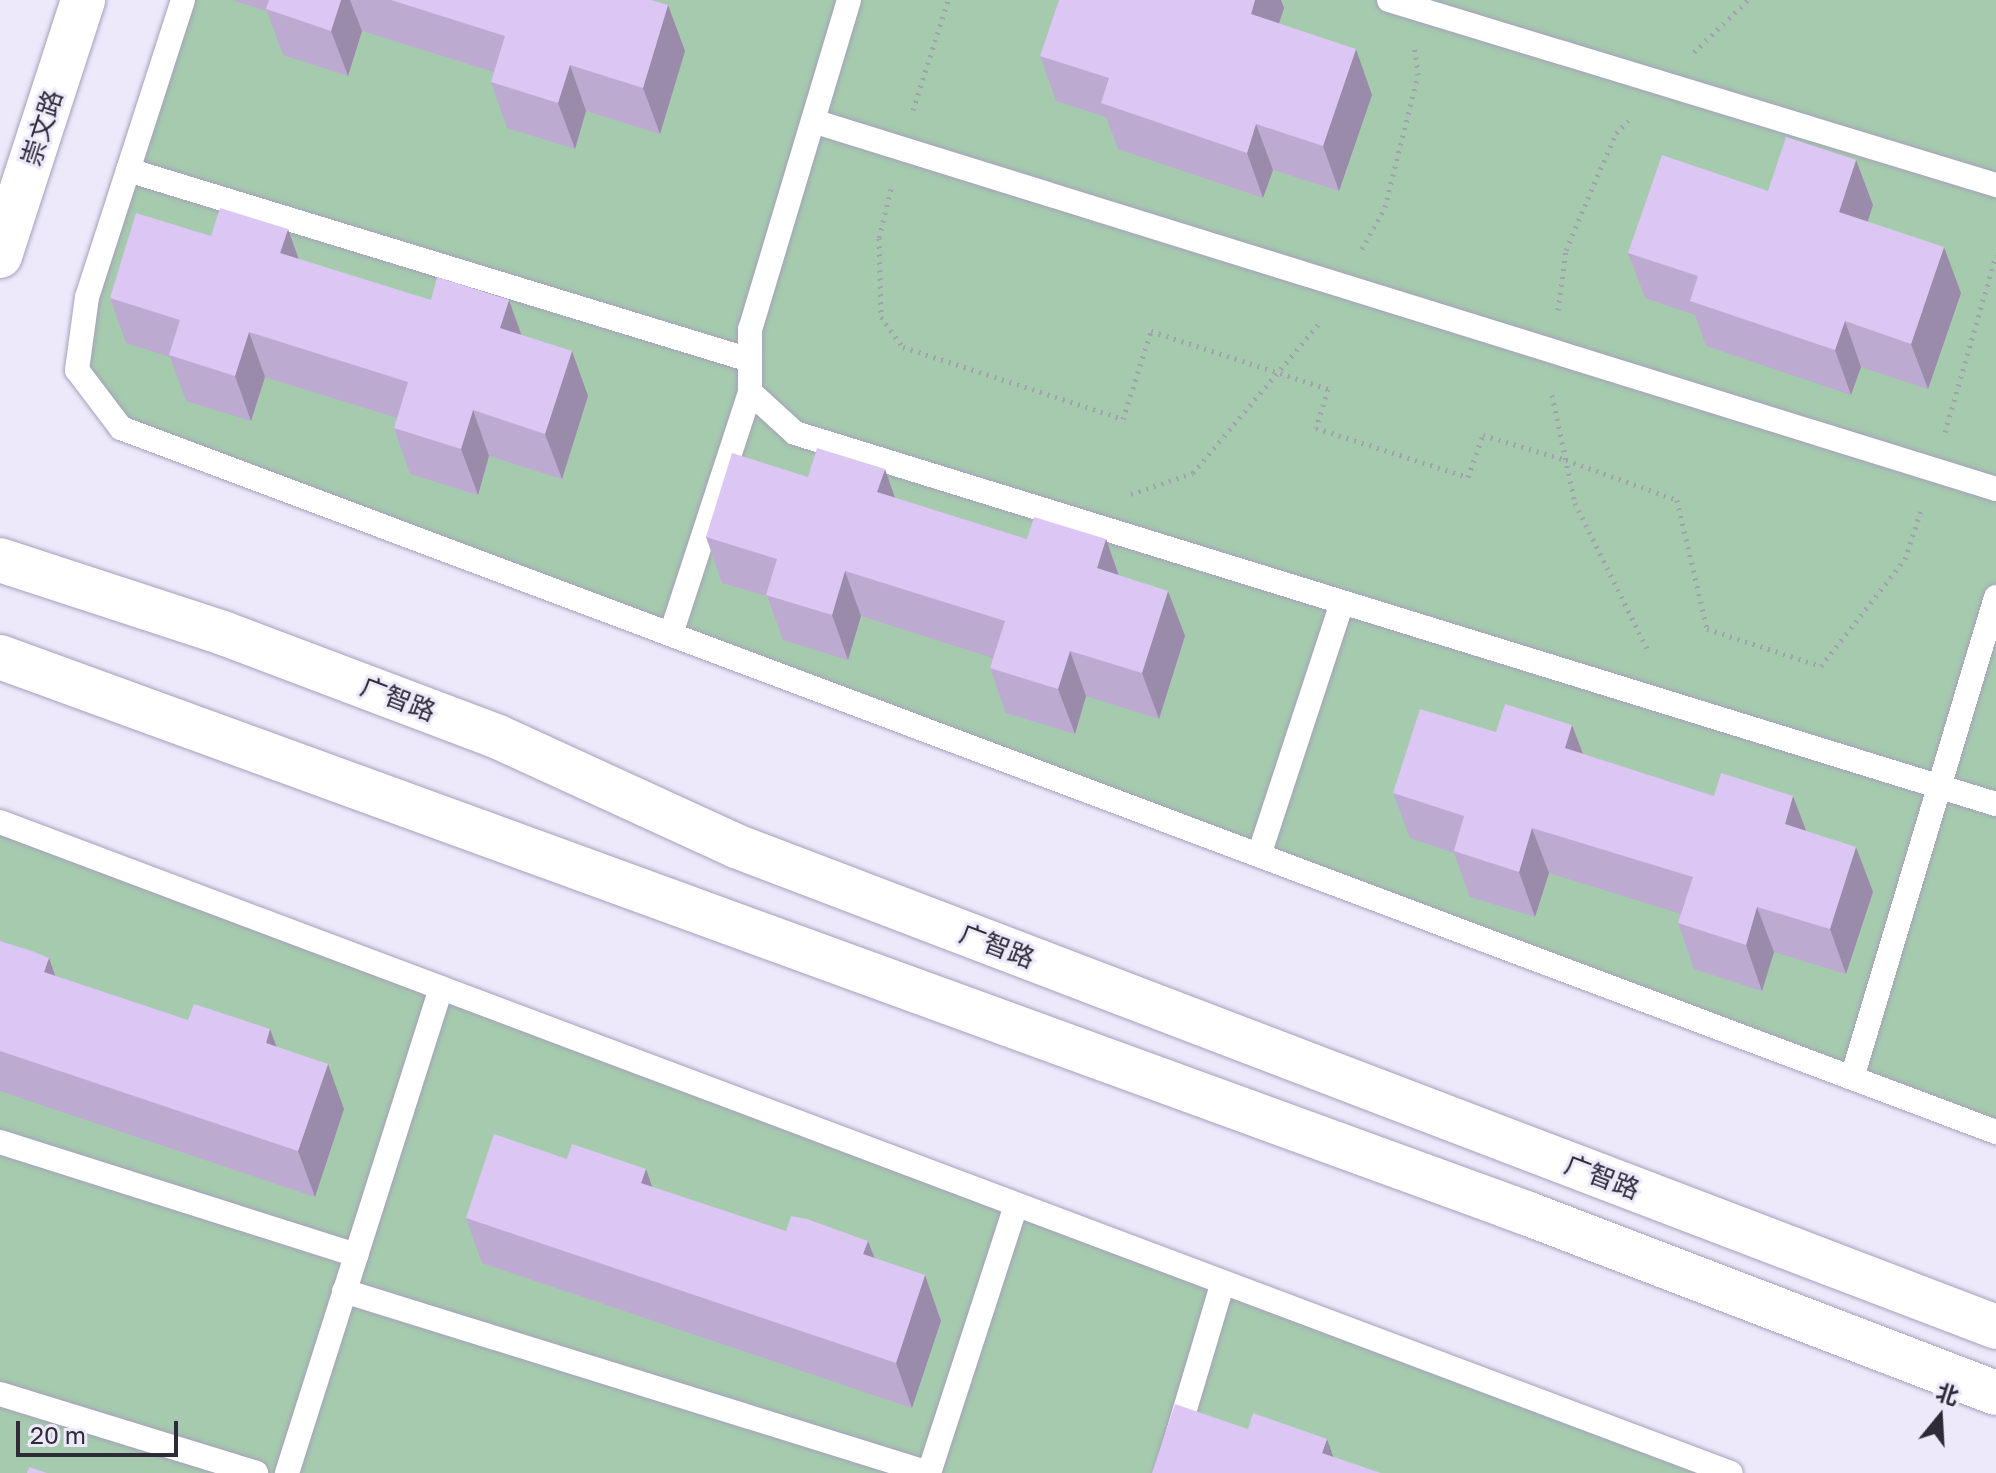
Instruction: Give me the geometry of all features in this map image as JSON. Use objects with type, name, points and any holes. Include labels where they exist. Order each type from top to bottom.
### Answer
[{"type":"street","name":"崇文路","points":[[0,256],[83,0]]},
{"type":"street","name":"广智路","points":[[0,560],[484,731],[736,846],[1996,1327]]},
{"type":"street","points":[[0,657],[1451,1185],[1996,1393]]},
{"type":"lane","points":[[183,0],[87,297],[77,370],[121,428],[1996,1132]]},
{"type":"lane","points":[[671,634],[750,392],[750,329],[849,0]]},
{"type":"lane","points":[[1389,0],[1996,185]]},
{"type":"lane","points":[[813,121],[1996,489]]},
{"type":"lane","points":[[128,170],[750,360]]},
{"type":"lane","points":[[750,392],[795,433],[1996,804]]},
{"type":"lane","points":[[1852,1078],[1996,597]]},
{"type":"lane","points":[[1259,855],[1342,602]]},
{"type":"lane","points":[[0,822],[1731,1473]]},
{"type":"lane","points":[[287,1473],[441,988]]},
{"type":"lane","points":[[0,1142],[356,1255]]},
{"type":"lane","points":[[344,1291],[929,1473],[1016,1205]]},
{"type":"lane","points":[[1166,1473],[1223,1282]]},
{"type":"lane","points":[[0,1394],[256,1473]]},
{"type":"path","points":[[948,0],[901,148],[879,238],[881,317],[903,347],[1123,419],[1151,331],[1328,389],[1316,428],[1468,477],[1483,435],[1566,460],[1677,500],[1707,629],[1821,666],[1905,559],[1996,255]]},
{"type":"green space","points":[[183,0],[1996,0],[1996,1131],[121,428],[77,370]]},
{"type":"green space","points":[[0,822],[1732,1473],[0,1473]]},
{"type":"building","points":[[269,0],[341,0],[331,31],[266,9]]},
{"type":"building","points":[[391,0],[651,0],[668,5],[643,88],[570,65],[558,103],[491,82],[505,36]]},
{"type":"building","points":[[1059,0],[1255,0],[1251,14],[1356,49],[1323,146],[1256,124],[1247,153],[1101,103],[1109,78],[1040,56]]},
{"type":"building","points":[[1786,137],[1856,160],[1839,212],[1944,247],[1911,344],[1845,321],[1835,350],[1690,301],[1698,276],[1628,253],[1662,155],[1768,191]]},
{"type":"building","points":[[220,208],[288,229],[280,253],[431,300],[437,277],[509,300],[500,328],[572,351],[545,434],[473,410],[461,449],[394,428],[408,382],[249,332],[235,376],[169,355],[180,320],[110,298],[136,213],[211,236]]},
{"type":"building","points":[[817,448],[885,469],[877,492],[1027,539],[1034,517],[1106,539],[1097,568],[1168,591],[1142,673],[1070,651],[1058,689],[990,668],[1005,621],[845,571],[832,615],[766,595],[777,559],[706,537],[732,453],[808,477]]},
{"type":"building","points":[[1505,704],[1572,725],[1565,748],[1714,796],[1721,773],[1793,796],[1785,824],[1856,847],[1830,929],[1757,907],[1746,945],[1678,923],[1693,877],[1532,828],[1519,872],[1454,851],[1464,816],[1393,793],[1420,709],[1496,732]]},
{"type":"building","points":[[0,941],[49,958],[44,972],[188,1020],[194,1004],[270,1029],[266,1043],[328,1064],[298,1151],[0,1051]]},
{"type":"building","points":[[494,1134],[567,1159],[572,1144],[646,1169],[641,1183],[786,1231],[791,1216],[868,1241],[863,1254],[925,1275],[896,1363],[466,1218]]},
{"type":"building","points":[[1175,1404],[1248,1429],[1253,1413],[1327,1439],[1322,1453],[1381,1473],[1152,1473]]},
{"type":"building","points":[[29,1467],[47,1473],[27,1473]]}]
